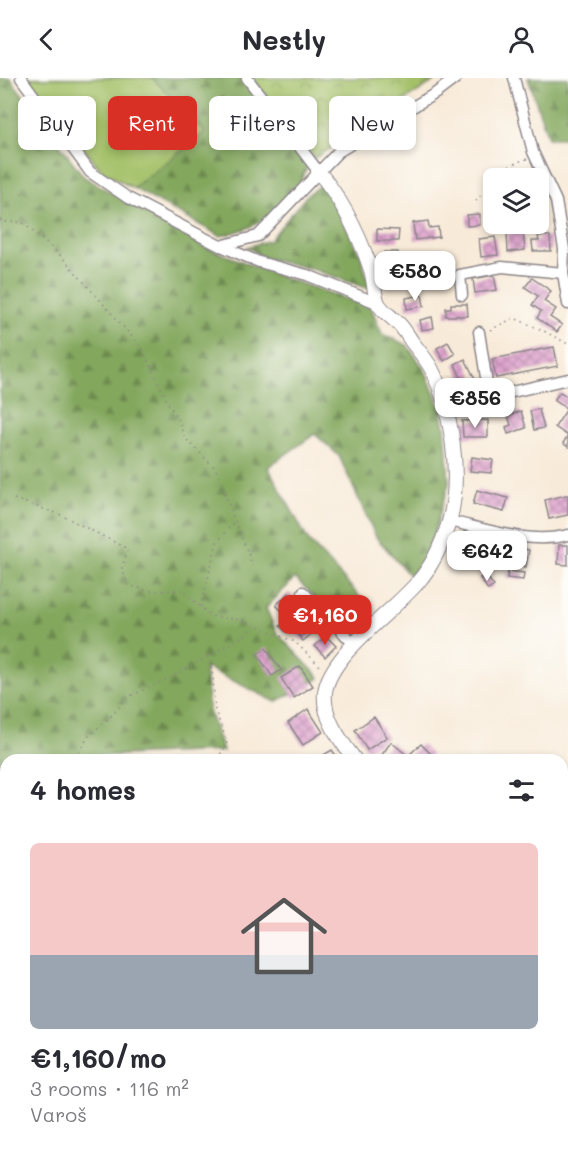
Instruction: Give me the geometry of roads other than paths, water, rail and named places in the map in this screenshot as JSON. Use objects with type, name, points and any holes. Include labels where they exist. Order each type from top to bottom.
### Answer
[{"type":"main road","points":[[318,171],[332,187],[365,251],[374,279],[377,303],[399,325],[430,367],[447,407],[452,427],[454,480],[449,521],[434,560],[418,583],[354,645],[330,676],[325,692],[327,711],[336,733],[351,754]]},
{"type":"street","points":[[21,78],[90,172],[128,198],[220,246],[260,262],[307,275],[377,303]]},
{"type":"street","points":[[247,78],[318,171]]},
{"type":"street","points":[[220,246],[258,236],[338,152],[436,93],[456,78]]},
{"type":"street","points":[[514,78],[534,157],[556,201],[566,248],[563,273],[568,304]]},
{"type":"street","points":[[462,295],[460,274],[502,267],[563,273]]},
{"type":"street","points":[[484,331],[489,397]]},
{"type":"street","points":[[447,407],[568,379]]},
{"type":"street","points":[[449,521],[514,535],[536,537],[568,535]]},
{"type":"street","points":[[303,592],[354,645]]}]
